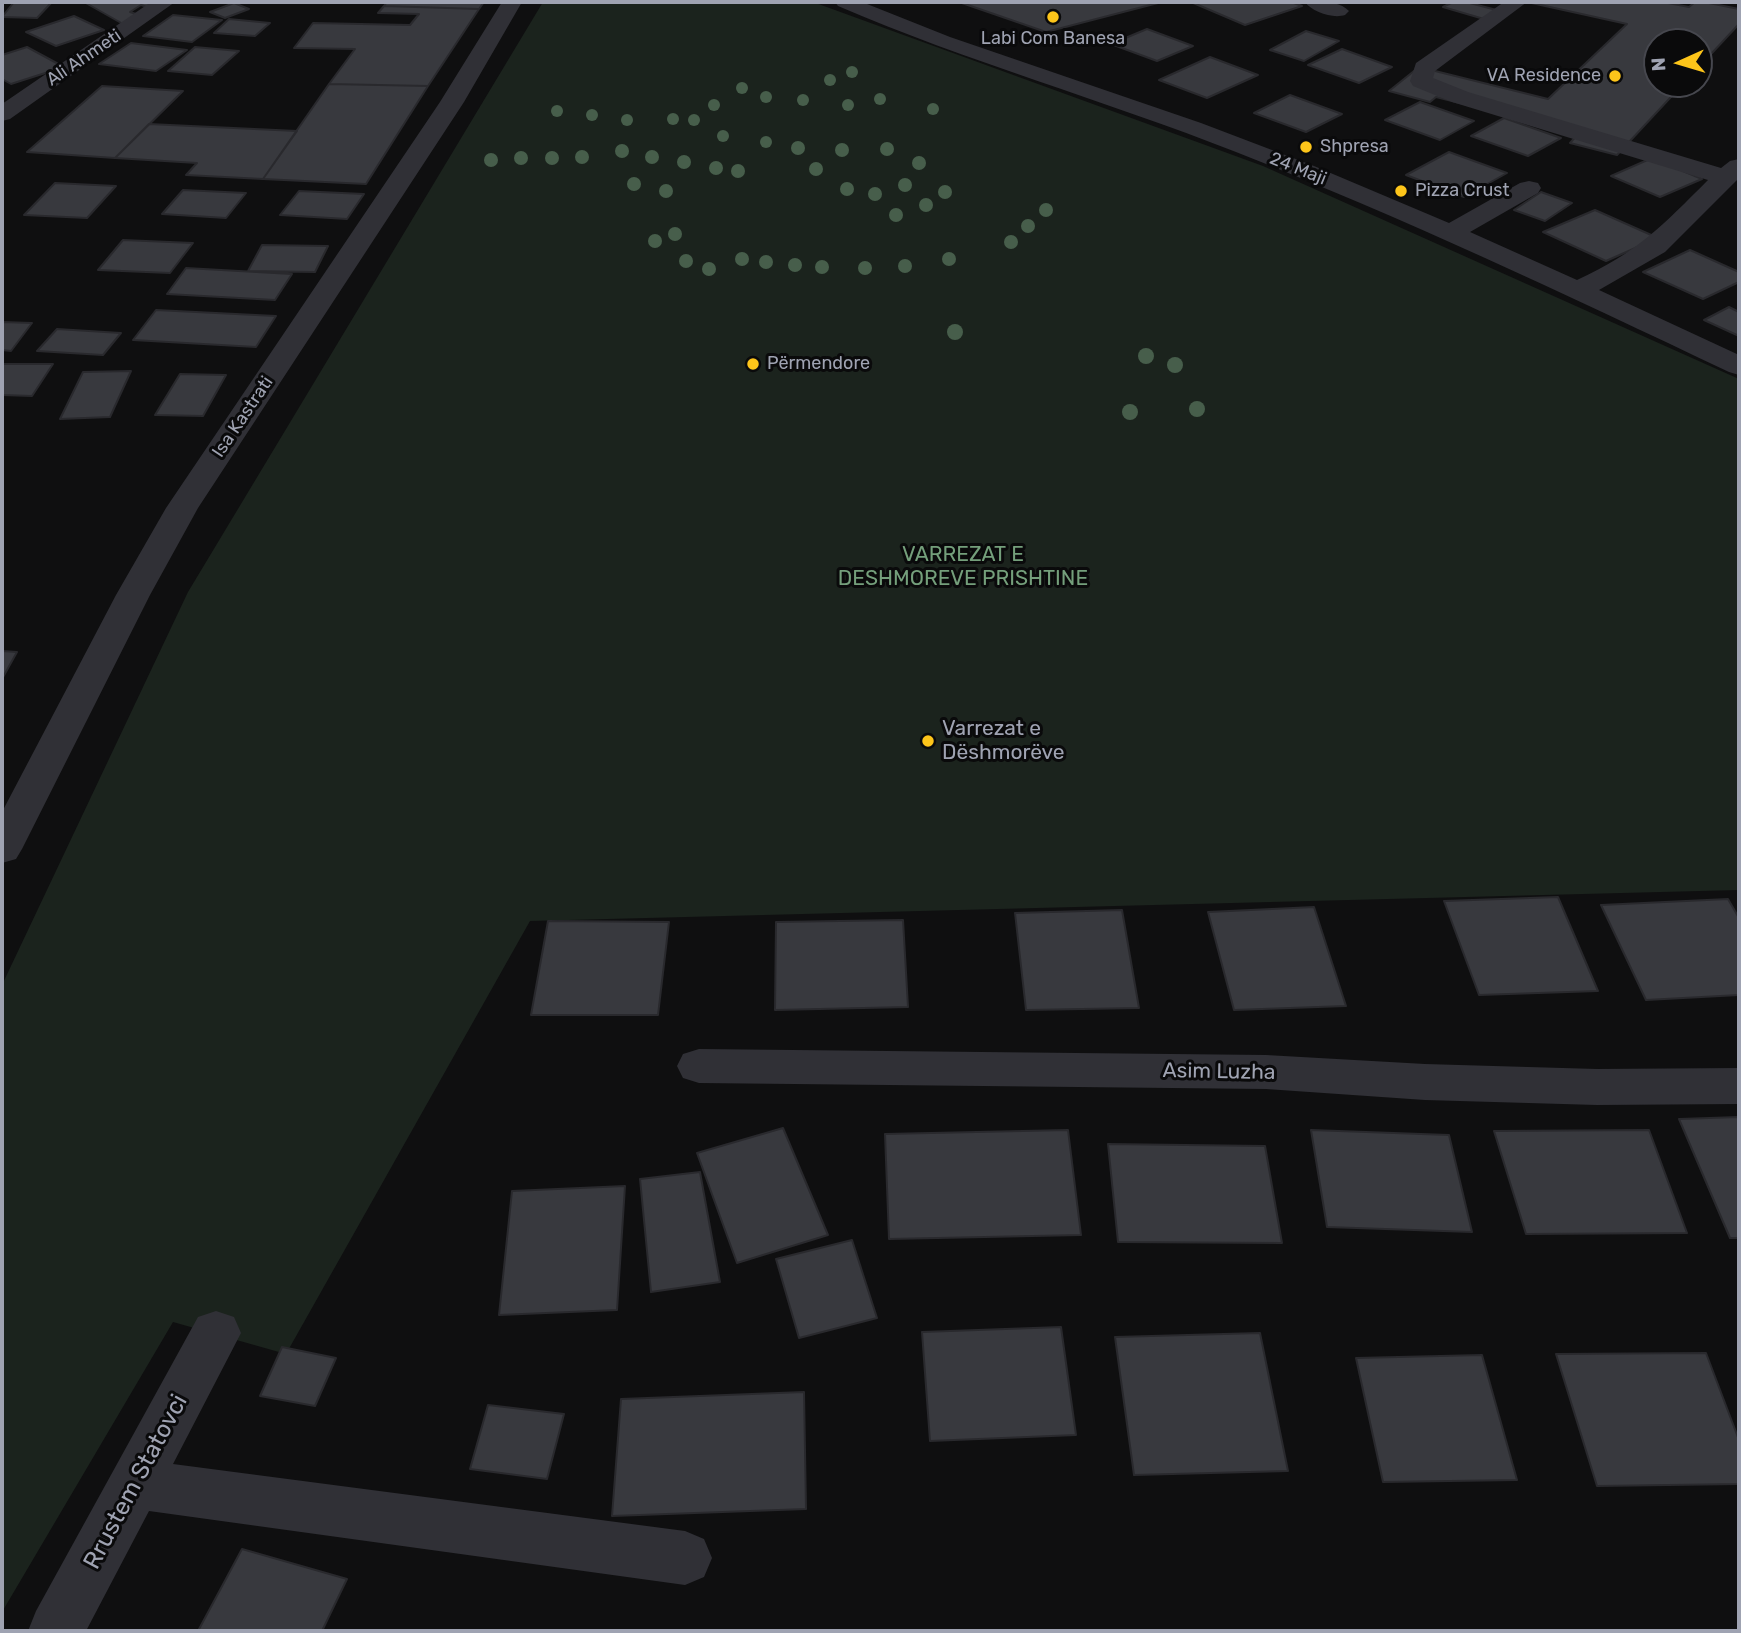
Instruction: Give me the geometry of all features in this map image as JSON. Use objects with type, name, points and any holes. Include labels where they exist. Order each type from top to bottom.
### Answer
[{"type":"street","name":"Ali Ahmeti","points":[[2,114],[165,2]]},
{"type":"street","name":"Isa Kastrati","points":[[2,849],[133,596],[182,508],[452,102],[512,2]]},
{"type":"street","name":"24 Maji","points":[[845,2],[1241,146],[1577,290],[1739,366]]},
{"type":"street","points":[[1315,2],[1338,11]]},
{"type":"street","points":[[1517,2],[1424,68],[1421,80],[1460,97],[1732,172],[1665,239],[1615,273],[1577,290]]},
{"type":"street","points":[[1448,234],[1530,188]]},
{"type":"street","name":"Asim Luzha","points":[[699,1066],[1266,1072],[1531,1085],[1739,1086]]},
{"type":"street","name":"Rrustem Statovci","points":[[56,1631],[216,1333]]},
{"type":"street","points":[[135,1485],[685,1558]]},
{"type":"green space","name":"Varrezat e Dëshmorëve","points":[[543,2],[813,2],[1263,166],[1739,379],[1739,890],[530,921],[286,1354],[173,1322],[2,1612],[2,985],[188,592]]},
{"type":"building","points":[[14,2],[52,2],[37,18],[2,17]]},
{"type":"building","points":[[84,2],[154,2],[147,7],[141,5],[130,12],[136,14],[123,24]]},
{"type":"building","points":[[387,2],[484,2],[479,9],[384,6]]},
{"type":"building","name":"Labi Com Banesa","points":[[959,2],[1156,2],[1158,3],[1046,32]]},
{"type":"building","points":[[1191,2],[1291,2],[1302,6],[1245,25]]},
{"type":"building","points":[[1453,2],[1466,2],[1508,13],[1494,22],[1443,7]]},
{"type":"building","name":"VA Residence","points":[[1527,2],[1663,2],[1689,7],[1695,2],[1704,2],[1739,9],[1739,24],[1713,52],[1713,28],[1643,28],[1643,98],[1670,98],[1617,155],[1570,143],[1579,133],[1436,97],[1430,102],[1389,91],[1419,67],[1548,99],[1627,24]]},
{"type":"building","points":[[234,3],[249,9],[225,18],[210,12]]},
{"type":"building","points":[[384,6],[479,9],[428,86],[329,84],[355,49],[294,48],[313,23],[410,25],[419,14],[378,13]]},
{"type":"building","points":[[173,15],[222,20],[192,42],[143,36]]},
{"type":"building","points":[[74,16],[104,30],[56,46],[26,32]]},
{"type":"building","points":[[229,19],[270,23],[255,36],[214,33]]},
{"type":"building","points":[[1147,29],[1193,46],[1157,61],[1111,44]]},
{"type":"building","points":[[1306,31],[1339,41],[1304,61],[1270,50]]},
{"type":"building","points":[[131,43],[187,50],[156,71],[99,64]]},
{"type":"building","points":[[27,47],[64,67],[11,84],[2,79],[2,55]]},
{"type":"building","points":[[195,47],[239,51],[212,75],[168,71]]},
{"type":"building","points":[[1342,49],[1392,67],[1359,83],[1308,65]]},
{"type":"building","points":[[1210,57],[1258,75],[1207,98],[1159,80]]},
{"type":"building","points":[[329,84],[428,86],[366,184],[263,179]]},
{"type":"building","points":[[102,86],[183,91],[115,158],[27,152]]},
{"type":"building","points":[[1290,95],[1342,114],[1306,132],[1254,113]]},
{"type":"building","points":[[1420,102],[1474,121],[1440,140],[1385,120]]},
{"type":"building","points":[[1504,118],[1561,138],[1528,156],[1471,136]]},
{"type":"building","points":[[149,124],[297,131],[263,179],[186,175],[197,163],[115,158]]},
{"type":"building","points":[[1449,152],[1507,173],[1464,197],[1406,175]]},
{"type":"building","points":[[1652,158],[1702,179],[1660,197],[1611,176]]},
{"type":"building","points":[[55,183],[116,186],[87,218],[24,215]]},
{"type":"building","points":[[183,190],[246,193],[226,218],[162,214]]},
{"type":"building","points":[[299,191],[364,194],[347,219],[280,215]]},
{"type":"building","points":[[1541,192],[1572,203],[1545,221],[1514,210]]},
{"type":"building","points":[[1595,210],[1658,238],[1606,261],[1543,232]]},
{"type":"building","points":[[123,240],[193,243],[170,273],[98,270]]},
{"type":"building","points":[[262,245],[328,246],[315,272],[248,271]]},
{"type":"building","points":[[1690,250],[1739,272],[1739,282],[1703,299],[1643,272]]},
{"type":"building","points":[[186,268],[292,274],[275,300],[167,294]]},
{"type":"building","points":[[1729,307],[1739,312],[1739,336],[1704,320]]},
{"type":"building","points":[[156,310],[276,316],[256,347],[133,340]]},
{"type":"building","points":[[2,322],[32,323],[11,351],[2,350]]},
{"type":"building","points":[[57,329],[121,333],[103,355],[37,351]]},
{"type":"building","points":[[2,364],[53,364],[32,396],[2,395]]},
{"type":"building","points":[[131,371],[110,417],[60,419],[83,372]]},
{"type":"building","points":[[180,374],[226,375],[203,416],[155,415]]},
{"type":"building","points":[[2,651],[17,652],[2,679]]},
{"type":"building","points":[[1558,897],[1598,991],[1479,995],[1444,901]]},
{"type":"building","points":[[1728,899],[1739,918],[1739,995],[1646,1000],[1601,905]]},
{"type":"building","points":[[1314,907],[1346,1006],[1234,1010],[1208,912]]},
{"type":"building","points":[[1122,910],[1139,1008],[1026,1010],[1015,913]]},
{"type":"building","points":[[903,920],[908,1007],[775,1010],[776,922]]},
{"type":"building","points":[[548,921],[669,922],[658,1015],[531,1015]]},
{"type":"building","points":[[1739,1117],[1739,1238],[1730,1238],[1679,1119]]},
{"type":"building","points":[[783,1128],[828,1235],[737,1263],[697,1153]]},
{"type":"building","points":[[1068,1130],[1081,1235],[889,1239],[885,1134]]},
{"type":"building","points":[[1311,1130],[1449,1135],[1472,1232],[1327,1227]]},
{"type":"building","points":[[1649,1130],[1687,1233],[1526,1234],[1494,1131]]},
{"type":"building","points":[[1108,1144],[1265,1146],[1282,1243],[1118,1242]]},
{"type":"building","points":[[700,1172],[720,1282],[651,1292],[640,1179]]},
{"type":"building","points":[[625,1186],[617,1310],[499,1315],[512,1191]]},
{"type":"building","points":[[852,1240],[877,1318],[799,1338],[776,1259]]},
{"type":"building","points":[[1061,1327],[1076,1435],[930,1441],[922,1332]]},
{"type":"building","points":[[1260,1333],[1288,1471],[1134,1475],[1115,1337]]},
{"type":"building","points":[[282,1347],[336,1358],[315,1406],[260,1396]]},
{"type":"building","points":[[1706,1353],[1739,1440],[1739,1484],[1597,1486],[1556,1354]]},
{"type":"building","points":[[1482,1355],[1517,1480],[1383,1482],[1356,1358]]},
{"type":"building","points":[[804,1392],[806,1509],[612,1516],[621,1399]]},
{"type":"building","points":[[488,1405],[564,1414],[547,1479],[470,1469]]},
{"type":"building","points":[[242,1549],[347,1579],[322,1631],[198,1631]]},
{"type":"place","name":"Labi Com Banesa","points":[[1053,17]]},
{"type":"place","name":"VA Residence","points":[[1615,76]]},
{"type":"place","name":"Shpresa","points":[[1306,147]]},
{"type":"place","name":"Pizza Crust","points":[[1401,191]]},
{"type":"place","name":"Përmendore","points":[[753,364]]},
{"type":"place","name":"Varrezat e Dëshmorëve","points":[[928,741]]},
{"type":"park label","name":"VARREZAT E DESHMOREVE PRISHTINE","points":[[963,567]]}]
